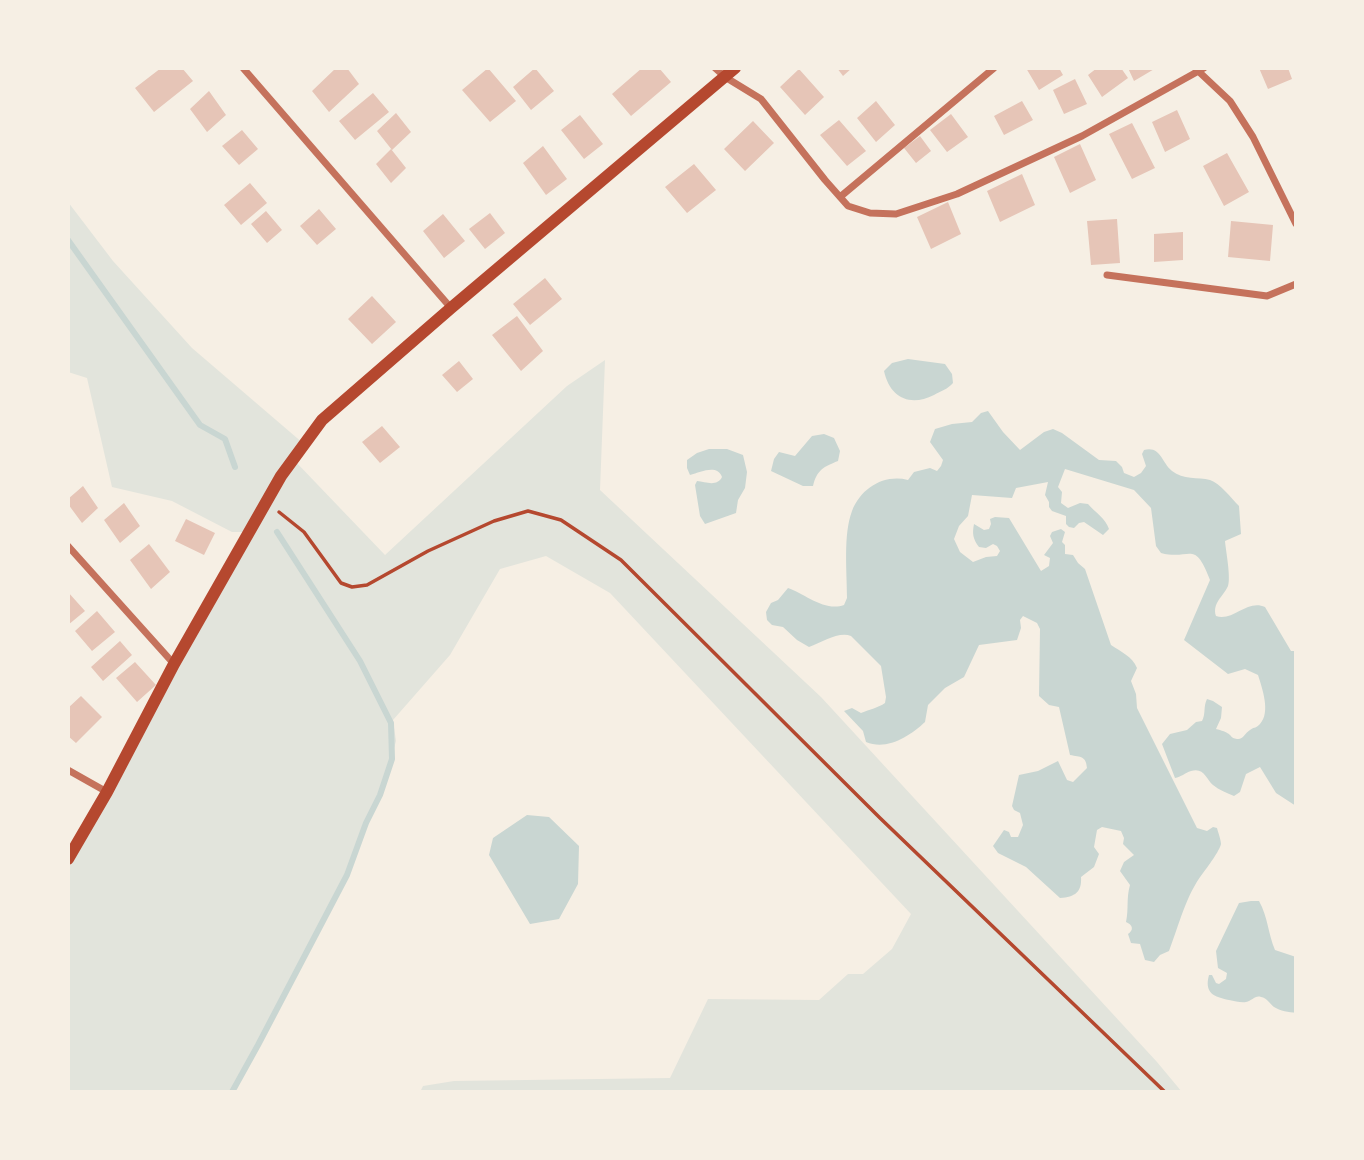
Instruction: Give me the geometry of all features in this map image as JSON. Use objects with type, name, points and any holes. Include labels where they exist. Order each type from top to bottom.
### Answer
[{"type":"main road","points":[[68,859],[107,792],[174,664],[281,476],[322,420],[725,71]]},
{"type":"street","points":[[243,68],[451,309]]},
{"type":"street","points":[[840,197],[994,68]]},
{"type":"street","points":[[725,71],[761,99],[848,206],[870,213],[896,214],[957,194],[1082,135],[1199,69],[1230,101],[1247,128],[1296,224]]},
{"type":"street","points":[[1107,275],[1267,296],[1296,284]]},
{"type":"street","points":[[68,546],[174,664]]},
{"type":"street","points":[[68,770],[107,792]]},
{"type":"path","points":[[266,502],[304,532],[341,583],[352,587],[367,585],[428,551],[494,521],[528,511],[561,520],[621,560],[880,818],[1165,1092]]},
{"type":"shaded area","points":[[68,202],[113,261],[192,348],[304,444],[294,460],[385,555],[567,386],[605,360],[600,490],[821,697],[1182,1092],[420,1092],[423,1086],[454,1081],[670,1078],[708,999],[819,1000],[848,974],[863,974],[892,949],[911,914],[610,593],[546,556],[500,569],[450,655],[393,720],[396,741],[382,791],[347,875],[231,1092],[68,1092],[68,858],[243,532],[232,532],[172,501],[112,487],[87,378],[68,372]]},
{"type":"shaded area","points":[[908,359],[945,364],[952,374],[953,383],[925,399],[902,398],[891,388],[884,371],[892,363]]},
{"type":"shaded area","points":[[988,411],[1020,450],[1044,432],[1053,429],[1099,460],[1116,461],[1124,473],[1134,477],[1146,466],[1142,454],[1144,450],[1150,449],[1176,474],[1218,484],[1239,506],[1241,534],[1225,541],[1229,582],[1217,604],[1216,616],[1228,616],[1252,606],[1265,607],[1291,651],[1296,651],[1296,806],[1276,793],[1260,767],[1246,774],[1240,792],[1234,796],[1215,787],[1199,771],[1191,771],[1175,778],[1162,744],[1170,734],[1187,730],[1196,722],[1202,721],[1207,699],[1222,707],[1216,729],[1235,739],[1258,726],[1265,713],[1265,700],[1258,675],[1245,669],[1228,674],[1184,640],[1210,580],[1200,559],[1191,554],[1161,553],[1156,546],[1151,508],[1134,490],[1065,469],[1058,487],[1062,492],[1061,503],[1068,508],[1080,503],[1088,504],[1108,525],[1109,529],[1103,535],[1084,522],[1074,528],[1069,527],[1066,524],[1066,516],[1052,511],[1045,495],[1048,482],[1016,488],[1012,498],[972,495],[968,516],[959,526],[954,539],[960,552],[973,562],[997,556],[1000,551],[993,544],[986,548],[979,547],[973,531],[974,524],[984,530],[989,529],[990,519],[995,517],[1009,518],[1041,571],[1049,566],[1050,558],[1044,555],[1053,543],[1050,536],[1052,532],[1061,529],[1065,532],[1062,542],[1065,545],[1065,554],[1073,555],[1085,569],[1111,645],[1129,657],[1137,668],[1131,681],[1137,708],[1197,828],[1207,831],[1213,827],[1217,828],[1220,847],[1192,891],[1169,951],[1154,962],[1145,960],[1140,944],[1131,943],[1128,934],[1132,929],[1126,922],[1130,885],[1120,871],[1124,862],[1134,855],[1123,844],[1121,831],[1102,827],[1097,830],[1094,847],[1099,854],[1094,867],[1081,877],[1077,893],[1060,898],[1026,867],[998,853],[993,846],[1004,830],[1009,832],[1011,837],[1018,837],[1023,825],[1020,813],[1012,806],[1019,775],[1038,771],[1058,761],[1067,780],[1073,782],[1087,768],[1084,759],[1070,755],[1059,707],[1049,705],[1039,696],[1040,629],[1037,623],[1023,616],[1017,640],[979,645],[964,677],[945,688],[928,705],[925,722],[898,741],[882,745],[866,742],[863,731],[844,711],[852,708],[861,713],[885,703],[881,666],[851,636],[836,636],[809,647],[783,627],[772,625],[767,620],[766,612],[771,603],[778,600],[788,588],[822,604],[837,607],[844,605],[847,598],[847,531],[852,511],[861,496],[882,481],[908,480],[914,472],[930,468],[937,471],[943,460],[930,442],[935,429],[972,422],[981,413]]},
{"type":"shaded area","points":[[824,434],[834,438],[840,451],[838,461],[821,470],[813,486],[803,486],[771,471],[779,452],[795,456],[812,436]]},
{"type":"shaded area","points":[[709,449],[727,449],[743,455],[747,472],[745,488],[738,500],[736,513],[705,524],[700,516],[695,485],[697,481],[714,483],[722,477],[713,470],[690,475],[687,460]]},
{"type":"shaded area","points":[[527,815],[549,817],[579,846],[578,884],[559,919],[530,924],[489,855],[493,838]]},
{"type":"shaded area","points":[[1259,901],[1262,907],[1275,950],[1296,957],[1296,1013],[1276,1008],[1261,997],[1240,1002],[1219,997],[1209,990],[1209,975],[1219,984],[1226,979],[1227,973],[1218,968],[1216,951],[1239,903]]},
{"type":"building","points":[[161,68],[182,68],[193,81],[154,112],[135,88]]},
{"type":"building","points":[[336,68],[347,68],[359,84],[329,112],[312,91]]},
{"type":"building","points":[[488,68],[516,101],[490,122],[462,90]]},
{"type":"building","points":[[535,68],[554,91],[531,110],[513,87]]},
{"type":"building","points":[[642,68],[659,68],[671,82],[631,116],[612,94]]},
{"type":"building","points":[[837,68],[852,68],[843,76]]},
{"type":"building","points":[[1026,68],[1059,68],[1063,75],[1039,90]]},
{"type":"building","points":[[1097,68],[1121,68],[1128,78],[1102,97],[1088,75]]},
{"type":"building","points":[[1128,68],[1156,68],[1134,81]]},
{"type":"building","points":[[1259,68],[1288,68],[1292,79],[1268,89]]},
{"type":"building","points":[[799,69],[824,97],[805,115],[780,87]]},
{"type":"building","points":[[1075,79],[1087,104],[1064,114],[1053,90]]},
{"type":"building","points":[[209,91],[226,115],[207,132],[190,109]]},
{"type":"building","points":[[373,93],[389,112],[355,140],[339,121]]},
{"type":"building","points":[[876,101],[895,125],[876,142],[857,118]]},
{"type":"building","points":[[1022,101],[1033,120],[1004,135],[994,116]]},
{"type":"building","points":[[1177,110],[1190,139],[1165,152],[1152,122]]},
{"type":"building","points":[[396,113],[411,132],[392,150],[377,131]]},
{"type":"building","points":[[951,114],[968,137],[947,152],[930,130]]},
{"type":"building","points":[[580,115],[603,144],[584,159],[561,130]]},
{"type":"building","points":[[839,120],[866,151],[847,166],[820,135]]},
{"type":"building","points":[[753,121],[774,143],[745,171],[724,149]]},
{"type":"building","points":[[1132,123],[1155,168],[1132,179],[1109,134]]},
{"type":"building","points":[[242,130],[258,149],[239,165],[222,146]]},
{"type":"building","points":[[920,136],[931,151],[916,163],[904,148]]},
{"type":"building","points":[[1080,144],[1096,180],[1070,193],[1054,157]]},
{"type":"building","points":[[543,146],[567,179],[546,195],[523,163]]},
{"type":"building","points":[[391,149],[406,168],[391,183],[376,164]]},
{"type":"building","points":[[1227,153],[1249,192],[1224,206],[1203,166]]},
{"type":"building","points":[[694,164],[716,190],[687,213],[665,187]]},
{"type":"building","points":[[1022,174],[1035,205],[1000,222],[987,191]]},
{"type":"building","points":[[250,183],[267,203],[241,225],[224,205]]},
{"type":"building","points":[[948,202],[961,234],[931,249],[917,217]]},
{"type":"building","points":[[319,209],[336,229],[317,245],[300,226]]},
{"type":"building","points":[[266,211],[282,230],[267,243],[251,224]]},
{"type":"building","points":[[490,213],[505,233],[485,249],[469,229]]},
{"type":"building","points":[[443,214],[465,241],[444,258],[423,231]]},
{"type":"building","points":[[1117,219],[1120,263],[1091,265],[1087,221]]},
{"type":"building","points":[[1231,221],[1273,225],[1270,261],[1228,257]]},
{"type":"building","points":[[1183,232],[1183,260],[1154,262],[1154,234]]},
{"type":"building","points":[[545,278],[562,299],[530,325],[513,304]]},
{"type":"building","points":[[372,296],[396,322],[372,344],[348,319]]},
{"type":"building","points":[[517,316],[543,351],[521,371],[492,335]]},
{"type":"building","points":[[459,361],[473,379],[457,392],[442,375]]},
{"type":"building","points":[[382,426],[400,447],[380,463],[362,442]]},
{"type":"building","points":[[83,486],[98,508],[82,523],[68,504],[68,499]]},
{"type":"building","points":[[124,503],[140,526],[120,543],[104,520]]},
{"type":"building","points":[[186,519],[215,533],[204,555],[175,541]]},
{"type":"building","points":[[149,544],[170,572],[151,589],[130,560]]},
{"type":"building","points":[[68,592],[85,611],[68,625]]},
{"type":"building","points":[[97,611],[115,632],[92,651],[75,631]]},
{"type":"building","points":[[120,641],[132,655],[103,681],[91,667]]},
{"type":"building","points":[[135,662],[156,685],[137,702],[116,678]]},
{"type":"building","points":[[81,696],[102,717],[76,743],[68,736],[68,708]]},
{"type":"waterway","points":[[68,240],[200,425],[225,439],[235,467]]},
{"type":"waterway","points":[[232,1092],[347,875],[392,759],[391,723],[360,661],[277,532]]}]
